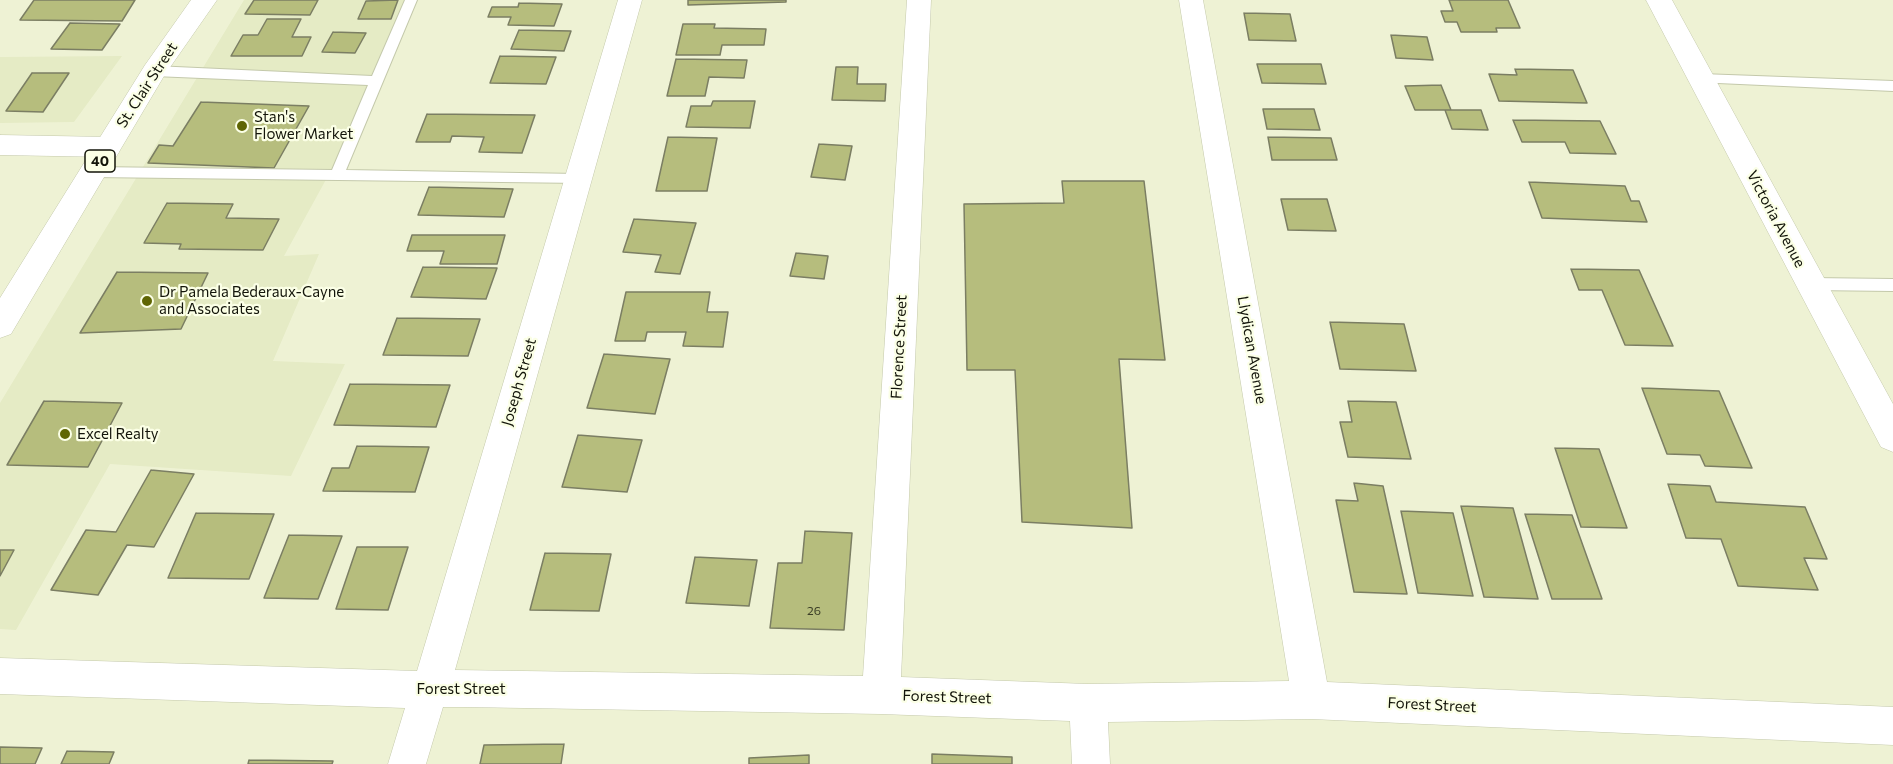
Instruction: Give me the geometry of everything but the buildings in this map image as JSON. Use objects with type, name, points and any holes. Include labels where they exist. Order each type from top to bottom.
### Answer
[{"type":"street","name":"St. Clair Street","points":[[0,325],[154,71],[204,0]]},
{"type":"street","name":"Joseph Street","points":[[407,764],[446,638],[630,0]]},
{"type":"street","name":"Florence Street","points":[[880,694],[919,0]]},
{"type":"street","name":"Llydican Avenue","points":[[1191,0],[1311,700]]},
{"type":"street","name":"Victoria Avenue","points":[[1659,0],[1893,437]]},
{"type":"street","points":[[0,145],[108,147]]},
{"type":"street","name":"Forest Street","points":[[0,676],[393,690],[429,688],[880,694],[1088,703],[1311,700],[1893,726]]},
{"type":"street","points":[[1088,703],[1091,764]]},
{"type":"lane","points":[[337,174],[411,0]]},
{"type":"lane","points":[[154,71],[375,81]]},
{"type":"lane","points":[[1701,79],[1893,86]]},
{"type":"lane","points":[[93,172],[578,178]]},
{"type":"lane","points":[[1811,284],[1893,285]]},
{"type":"shaded area","points":[[244,0],[411,0],[334,165],[284,256],[319,254],[273,361],[345,364],[291,476],[110,464],[16,630],[0,629],[0,403]]},
{"type":"shaded area","points":[[122,56],[74,122],[0,123],[0,57]]},
{"type":"place","name":"Stan's Flower Market","points":[[242,126]]},
{"type":"place","name":"Dr Pamela Bederaux-Cayne and Associates","points":[[147,301]]},
{"type":"place","name":"Excel Realty","points":[[65,434]]}]
